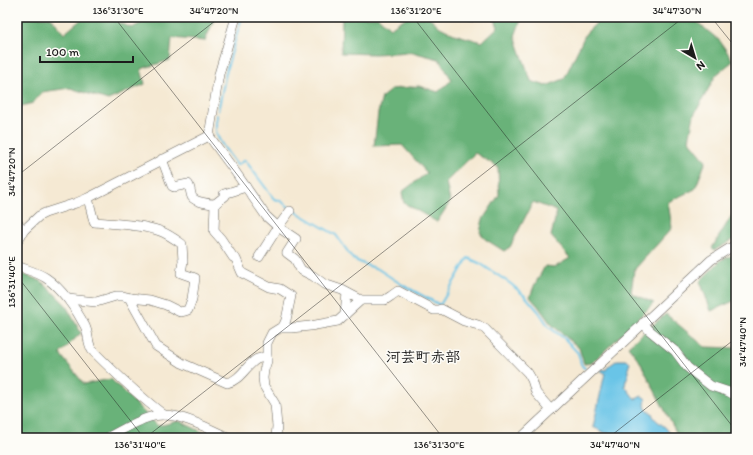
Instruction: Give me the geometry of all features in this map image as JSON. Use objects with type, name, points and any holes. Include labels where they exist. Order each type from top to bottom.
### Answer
[{"type":"street","points":[[236,17],[219,74],[209,136],[266,216],[278,227],[296,239],[287,253],[296,259],[301,270],[324,284],[361,300],[385,300],[398,291],[434,310],[441,309],[464,321],[482,327],[528,373],[536,393],[551,410]]},
{"type":"street","points":[[17,242],[24,230],[39,216],[88,198],[209,136]]},
{"type":"street","points":[[162,159],[172,186],[174,187],[188,184],[194,199],[215,204],[225,196],[224,194],[246,187]]},
{"type":"street","points":[[68,299],[96,302],[116,296],[123,296],[150,300],[166,305],[180,312],[188,310],[192,299],[195,278],[181,272],[183,261],[182,244],[160,231],[128,225],[94,222],[88,198]]},
{"type":"street","points":[[215,204],[214,231],[236,259],[242,273],[269,287],[280,289],[291,296],[283,327]]},
{"type":"street","points":[[259,257],[290,211]]},
{"type":"street","points":[[17,222],[24,230]]},
{"type":"street","points":[[521,438],[711,260],[736,245]]},
{"type":"street","points":[[17,266],[47,278],[68,299],[85,325],[88,334],[89,346],[92,350],[139,396],[164,415]]},
{"type":"street","points":[[345,315],[347,293]]},
{"type":"street","points":[[130,298],[156,346],[182,363],[227,383],[232,382],[257,359],[266,357]]},
{"type":"street","points":[[276,438],[277,426],[275,404],[264,386],[263,378],[267,361],[267,343],[270,337],[276,330],[283,327],[291,328],[338,321],[361,300]]},
{"type":"street","points":[[643,323],[649,330],[675,351],[687,367],[702,379],[711,386],[736,396]]},
{"type":"street","points":[[107,438],[150,417],[164,415],[183,418],[230,438]]},
{"type":"green space","points":[[17,17],[51,17],[64,34],[84,17],[112,17],[111,19],[132,28],[149,19],[149,17],[215,17],[205,41],[172,38],[170,60],[141,69],[145,84],[108,100],[70,88],[42,92],[33,103],[17,107]]},
{"type":"green space","points":[[342,17],[378,17],[390,28],[407,17],[429,17],[440,27],[454,34],[482,42],[498,27],[494,17],[522,17],[515,36],[531,81],[546,86],[564,79],[586,33],[603,17],[697,17],[697,22],[720,41],[733,61],[716,75],[694,115],[689,140],[706,161],[695,189],[668,202],[672,228],[634,270],[631,293],[654,303],[592,363],[584,364],[579,348],[551,324],[530,297],[545,266],[555,267],[570,258],[551,236],[557,211],[533,202],[510,247],[504,251],[485,239],[480,232],[483,219],[499,195],[498,167],[475,153],[446,182],[450,202],[437,222],[404,203],[402,192],[427,173],[402,145],[374,146],[378,113],[382,97],[392,89],[419,86],[438,92],[452,80],[439,59],[412,52],[375,54],[341,53]]},
{"type":"green space","points":[[736,213],[736,238],[715,250],[712,248],[732,215]]},
{"type":"green space","points":[[736,254],[736,300],[711,311],[700,281],[721,260]]},
{"type":"green space","points":[[17,272],[41,281],[65,304],[81,333],[60,354],[84,384],[111,379],[158,426],[179,421],[215,438],[17,438]]},
{"type":"green space","points":[[666,314],[705,347],[736,348],[736,438],[679,438],[639,360],[628,346]]},
{"type":"water","points":[[617,360],[625,360],[630,362],[625,386],[634,398],[636,399],[642,396],[646,399],[646,409],[652,413],[656,420],[666,428],[673,438],[625,438],[619,434],[605,433],[593,427],[605,373],[601,371],[602,369],[606,370]]},
{"type":"waterway","points":[[218,111],[227,68],[242,17]]},
{"type":"waterway","points":[[217,115],[217,135],[237,165],[245,160],[274,199],[279,200],[289,207]]},
{"type":"waterway","points":[[293,210],[336,235],[353,259],[378,269],[401,284],[440,305],[468,258],[481,264],[511,284],[526,297],[549,327],[565,339],[578,353],[581,364],[585,368]]},
{"type":"district","name":"河芸町赤部","points":[[423,357]]}]
